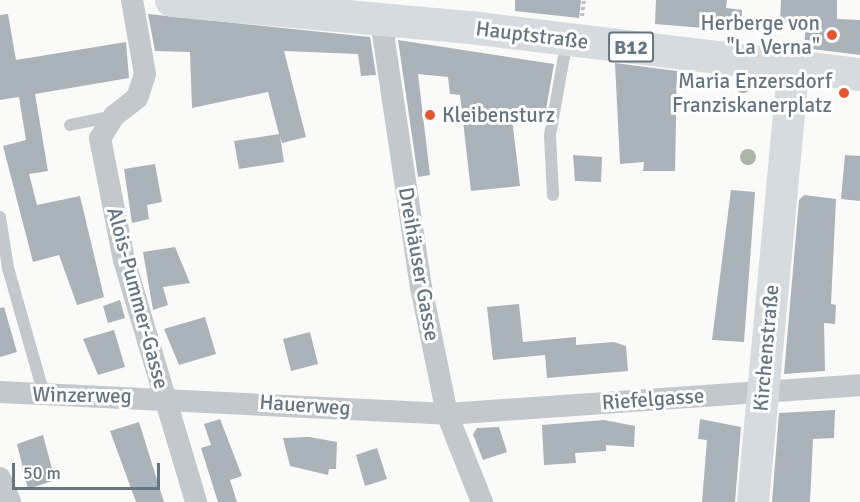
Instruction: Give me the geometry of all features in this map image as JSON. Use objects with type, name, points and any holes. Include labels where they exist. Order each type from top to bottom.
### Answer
[{"type":"main road","name":"B12","points":[[171,0],[381,20]]},
{"type":"main road","name":"Hauptstraße","points":[[381,20],[567,39],[793,68],[860,74]]},
{"type":"main road","name":"Kirchenstraße","points":[[753,502],[793,68]]},
{"type":"street","name":"Alois-Pummer-Gasse","points":[[132,0],[145,74],[137,98],[114,116],[100,138],[124,260],[196,502]]},
{"type":"street","name":"Dreihäuser Gasse","points":[[381,20],[421,287],[447,414],[482,502]]},
{"type":"street","name":"Riefelgasse","points":[[447,414],[860,385]]},
{"type":"street","name":"Winzerweg","points":[[0,392],[164,396]]},
{"type":"street","name":"Hauerweg","points":[[164,396],[447,414]]},
{"type":"street","points":[[0,478],[10,502]]},
{"type":"lane","points":[[553,195],[550,135],[567,39]]},
{"type":"lane","points":[[70,125],[114,116]]},
{"type":"lane","points":[[0,217],[8,268],[44,394]]},
{"type":"building","points":[[515,0],[581,0],[579,18],[515,11]]},
{"type":"building","points":[[656,0],[727,0],[726,8],[742,10],[741,31],[655,24]]},
{"type":"building","name":"Herberge von \"La Verna\"","points":[[781,0],[837,0],[837,19],[860,20],[860,55],[804,48],[806,23],[780,23]]},
{"type":"building","points":[[8,14],[16,60],[126,42],[129,78],[35,94],[48,171],[29,174],[37,205],[80,196],[104,297],[77,305],[59,255],[33,262],[3,146],[26,140],[19,97],[0,100],[0,15]]},
{"type":"building","points":[[148,14],[370,37],[376,75],[361,76],[358,54],[284,51],[306,137],[282,143],[280,136],[284,162],[239,169],[234,141],[279,134],[268,92],[192,108],[190,52],[155,51]]},
{"type":"building","points":[[398,40],[554,64],[544,121],[512,118],[520,186],[471,191],[460,95],[450,94],[448,77],[418,74],[430,175],[418,177]]},
{"type":"building","points":[[615,63],[677,71],[675,171],[643,171],[644,162],[620,164]]},
{"type":"building","points":[[573,155],[602,157],[601,182],[575,181]]},
{"type":"building","points":[[845,155],[860,156],[860,201],[841,199]]},
{"type":"building","points":[[155,164],[162,202],[147,205],[149,219],[132,223],[124,169]]},
{"type":"building","points":[[731,190],[755,192],[744,342],[712,340]]},
{"type":"building","points":[[804,195],[836,199],[831,304],[836,305],[835,324],[824,323],[825,371],[784,374],[799,200]]},
{"type":"building","points":[[175,247],[190,283],[163,287],[168,305],[153,310],[143,252]]},
{"type":"building","points":[[120,300],[125,318],[108,323],[103,306]]},
{"type":"building","points":[[519,304],[523,342],[576,337],[576,345],[614,342],[626,346],[628,371],[547,378],[545,355],[493,360],[487,307]]},
{"type":"building","points":[[4,307],[17,352],[0,357],[0,308]]},
{"type":"building","points":[[205,317],[216,354],[179,365],[164,329]]},
{"type":"building","points":[[114,330],[125,367],[98,375],[83,339]]},
{"type":"building","points":[[310,332],[318,364],[291,371],[283,339]]},
{"type":"building","points":[[835,410],[834,438],[813,439],[810,502],[772,502],[779,413]]},
{"type":"building","points":[[220,419],[242,476],[230,480],[237,502],[218,502],[201,448],[211,445],[204,424]]},
{"type":"building","points":[[700,419],[741,427],[735,502],[702,502],[707,440],[698,439]]},
{"type":"building","points":[[604,420],[635,426],[634,447],[606,445],[606,451],[575,453],[576,463],[544,465],[542,425]]},
{"type":"building","points":[[139,422],[164,502],[136,502],[110,431]]},
{"type":"building","points":[[499,427],[507,452],[483,460],[473,434],[477,428]]},
{"type":"building","points":[[43,435],[55,480],[28,489],[17,444]]},
{"type":"building","points":[[309,437],[337,442],[336,469],[329,469],[328,475],[290,466],[283,438]]},
{"type":"building","points":[[377,448],[387,479],[365,486],[356,455]]},
{"type":"place","name":"Herberge von \"La Verna\"","points":[[832,35]]},
{"type":"place","name":"Maria Enzersdorf Franziskanerplatz","points":[[844,93]]},
{"type":"place","name":"Kleibensturz","points":[[430,115]]}]
